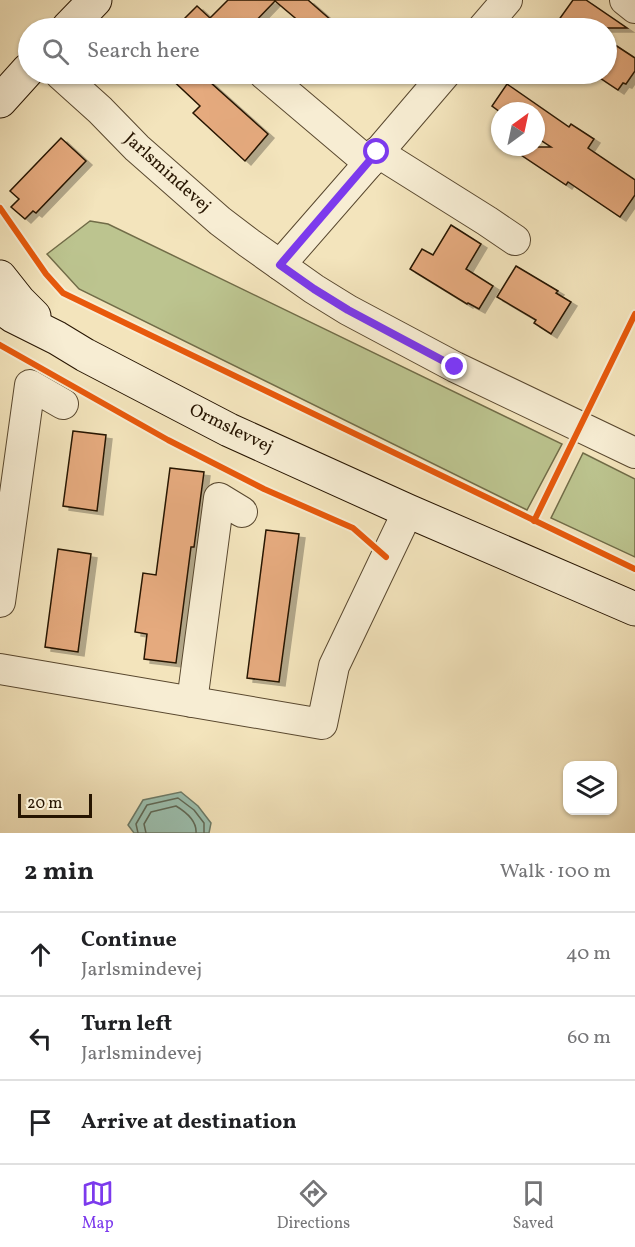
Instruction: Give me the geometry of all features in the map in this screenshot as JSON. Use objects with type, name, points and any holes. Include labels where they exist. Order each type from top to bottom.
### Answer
[{"type":"street","points":[[78,18],[95,0]]},
{"type":"street","points":[[492,18],[507,0]]},
{"type":"street","points":[[625,0],[635,8]]},
{"type":"street","points":[[0,101],[18,81]]},
{"type":"street","name":"Jarlsmindevej","points":[[71,84],[137,148],[220,221],[314,289],[348,310],[455,367],[635,453]]},
{"type":"street","points":[[277,84],[373,158],[487,220],[515,240]]},
{"type":"street","points":[[280,265],[436,84]]},
{"type":"street","name":"Ormslevvej","points":[[0,278],[19,301],[57,338]]},
{"type":"street","name":"Ormslevvej","points":[[0,307],[85,355],[228,430],[635,609]]},
{"type":"street","points":[[0,602],[30,385],[63,405]]},
{"type":"street","points":[[192,702],[219,498],[242,512]]},
{"type":"street","points":[[0,669],[322,724],[334,666],[408,511]]},
{"type":"green space","points":[[90,221],[108,224],[562,444],[527,510],[79,289],[47,254]]},
{"type":"green space","points":[[583,453],[635,479],[635,557],[551,518]]},
{"type":"water","points":[[181,792],[198,806],[211,823],[209,833],[134,833],[128,825],[143,800]]},
{"type":"building","points":[[228,0],[308,0],[329,18],[295,18],[275,1],[259,18],[210,18]]},
{"type":"building","points":[[573,0],[586,0],[612,18],[560,18]]},
{"type":"building","points":[[197,6],[210,18],[185,18]]},
{"type":"building","points":[[617,21],[627,28],[617,28]]},
{"type":"building","points":[[617,46],[635,58],[635,71],[626,84],[623,83],[618,90],[609,84],[617,84]]},
{"type":"building","points":[[177,84],[212,84],[268,134],[245,161],[193,113],[200,106]]},
{"type":"building","points":[[507,84],[533,102],[495,102]]},
{"type":"building","points":[[545,110],[569,127],[571,124],[594,139],[588,148],[635,180],[635,195],[620,217],[568,182],[566,185],[522,156],[545,156],[545,147],[551,147],[545,143]]},
{"type":"building","points":[[61,138],[86,161],[36,213],[33,211],[25,219],[11,207],[19,199],[10,191]]},
{"type":"building","points":[[451,225],[481,244],[466,269],[493,286],[479,309],[410,269],[422,249],[433,255]]},
{"type":"building","points":[[516,266],[558,291],[556,293],[571,302],[551,334],[534,323],[536,320],[497,297]]},
{"type":"building","points":[[73,431],[106,435],[97,511],[63,506]]},
{"type":"building","points":[[170,468],[204,472],[194,547],[191,547],[176,663],[144,659],[147,634],[135,632],[143,573],[156,575]]},
{"type":"building","points":[[266,530],[299,534],[279,682],[247,678]]},
{"type":"building","points":[[58,549],[91,554],[78,652],[45,647]]},
{"type":"cycle path","points":[[0,208],[46,274],[63,293],[635,569]]},
{"type":"cycle path","points":[[534,521],[635,314]]},
{"type":"cycle path","points":[[0,345],[168,440],[264,489],[353,528],[386,557]]},
{"type":"route","points":[[377,152],[280,265],[348,310],[455,367]]}]
